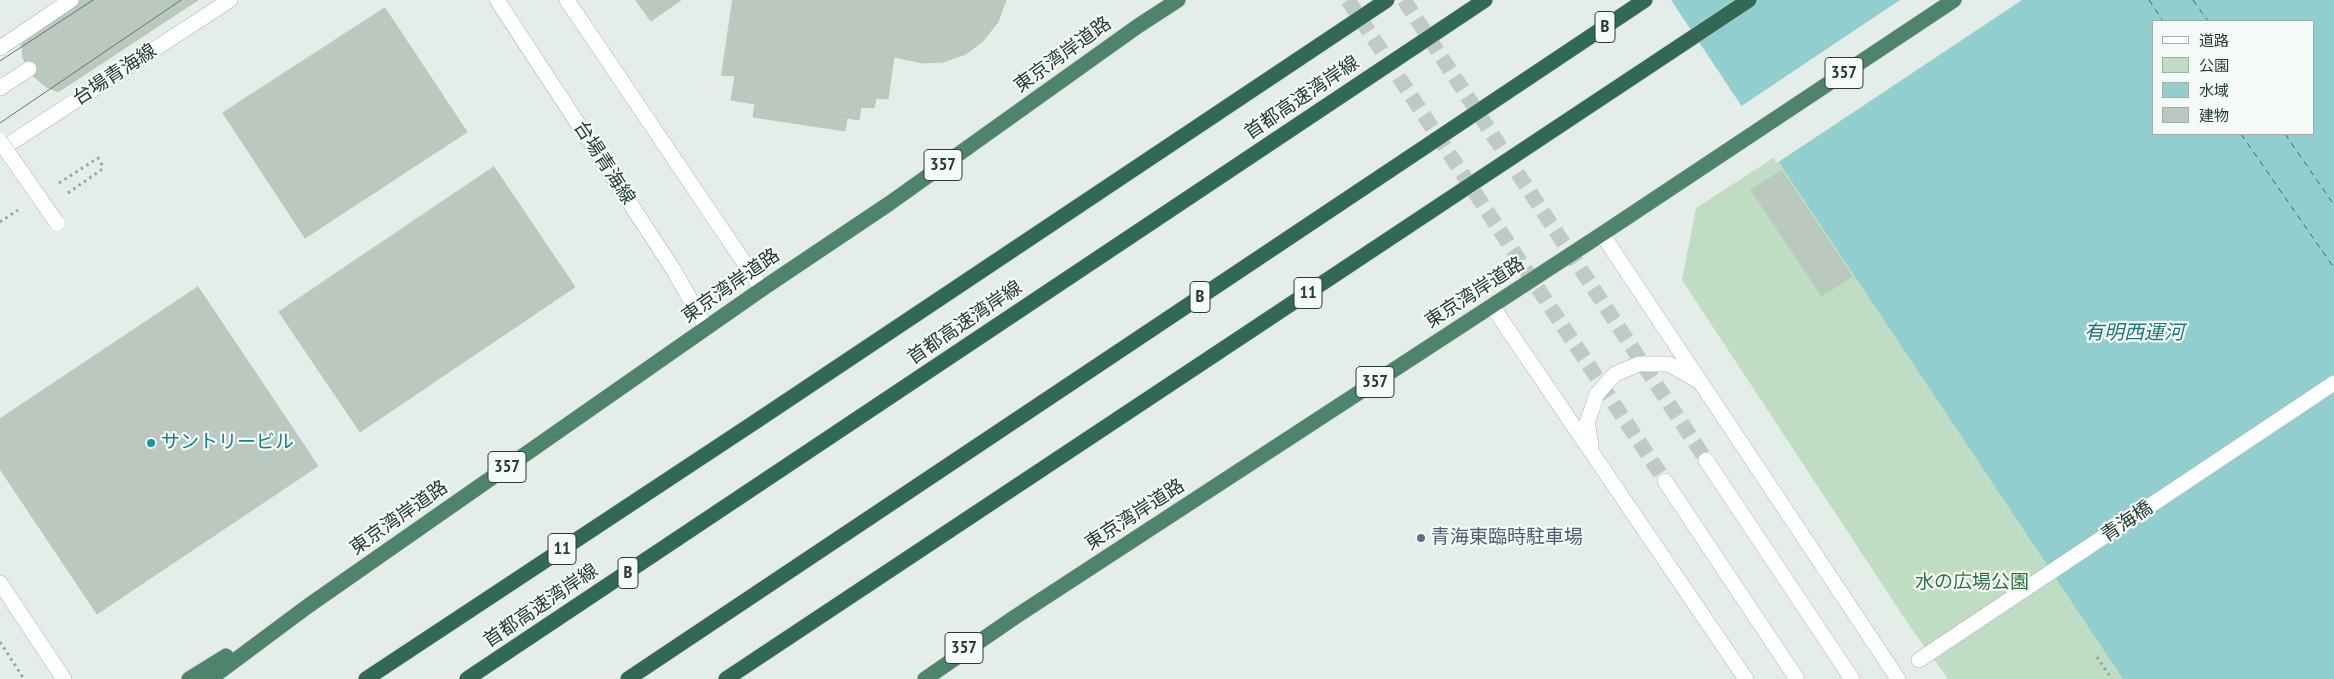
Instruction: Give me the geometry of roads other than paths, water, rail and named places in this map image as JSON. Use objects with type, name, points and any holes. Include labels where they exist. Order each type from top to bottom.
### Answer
[{"type":"highway","name":"東京湾岸道路","points":[[210,679],[308,606],[762,289],[890,203],[1178,0]]},
{"type":"highway","name":"11","points":[[366,679],[1387,0]]},
{"type":"highway","name":"首都高速湾岸線","points":[[467,679],[1485,0]]},
{"type":"highway","name":"B","points":[[628,679],[1645,0]]},
{"type":"highway","name":"11","points":[[726,679],[1749,0]]},
{"type":"highway","name":"東京湾岸道路","points":[[925,679],[1015,617],[1602,234],[1954,0]]},
{"type":"highway","name":"東京湾岸道路","points":[[189,679],[308,606]]},
{"type":"highway","name":"東京湾岸道路","points":[[913,679],[1015,617]]},
{"type":"street","points":[[0,48],[70,0]]},
{"type":"street","name":"台場青海線","points":[[0,150],[230,0]]},
{"type":"street","name":"台場青海線","points":[[498,0],[673,269],[706,328]]},
{"type":"street","points":[[567,0],[762,289]]},
{"type":"street","points":[[0,88],[29,69]]},
{"type":"street","points":[[0,141],[57,223]]},
{"type":"street","points":[[1602,234],[1703,383],[1898,679]]},
{"type":"street","points":[[1492,306],[1746,679]]},
{"type":"street","points":[[1591,449],[1587,422],[1597,394],[1615,374],[1638,364],[1669,364],[1703,383]]},
{"type":"street","name":"青海橋","points":[[1919,660],[2334,383]]},
{"type":"street","points":[[1706,460],[1852,679]]},
{"type":"street","points":[[1666,481],[1797,679]]},
{"type":"street","points":[[0,582],[64,679]]},
{"type":"water","name":"有明西運河","points":[[1671,0],[2334,0],[2334,679],[2123,679]]},
{"type":"tunnel","points":[[1348,0],[1665,481]]},
{"type":"tunnel","points":[[1404,0],[1706,460]]},
{"type":"tram line","points":[[0,61],[93,0]]},
{"type":"tram line","points":[[0,123],[181,0]]},
{"type":"place","name":"サントリービル","points":[[151,443]]},
{"type":"place","name":"青海東臨時駐車場","points":[[1421,538]]},
{"type":"park label","name":"水の広場公園","points":[[1972,583]]}]
